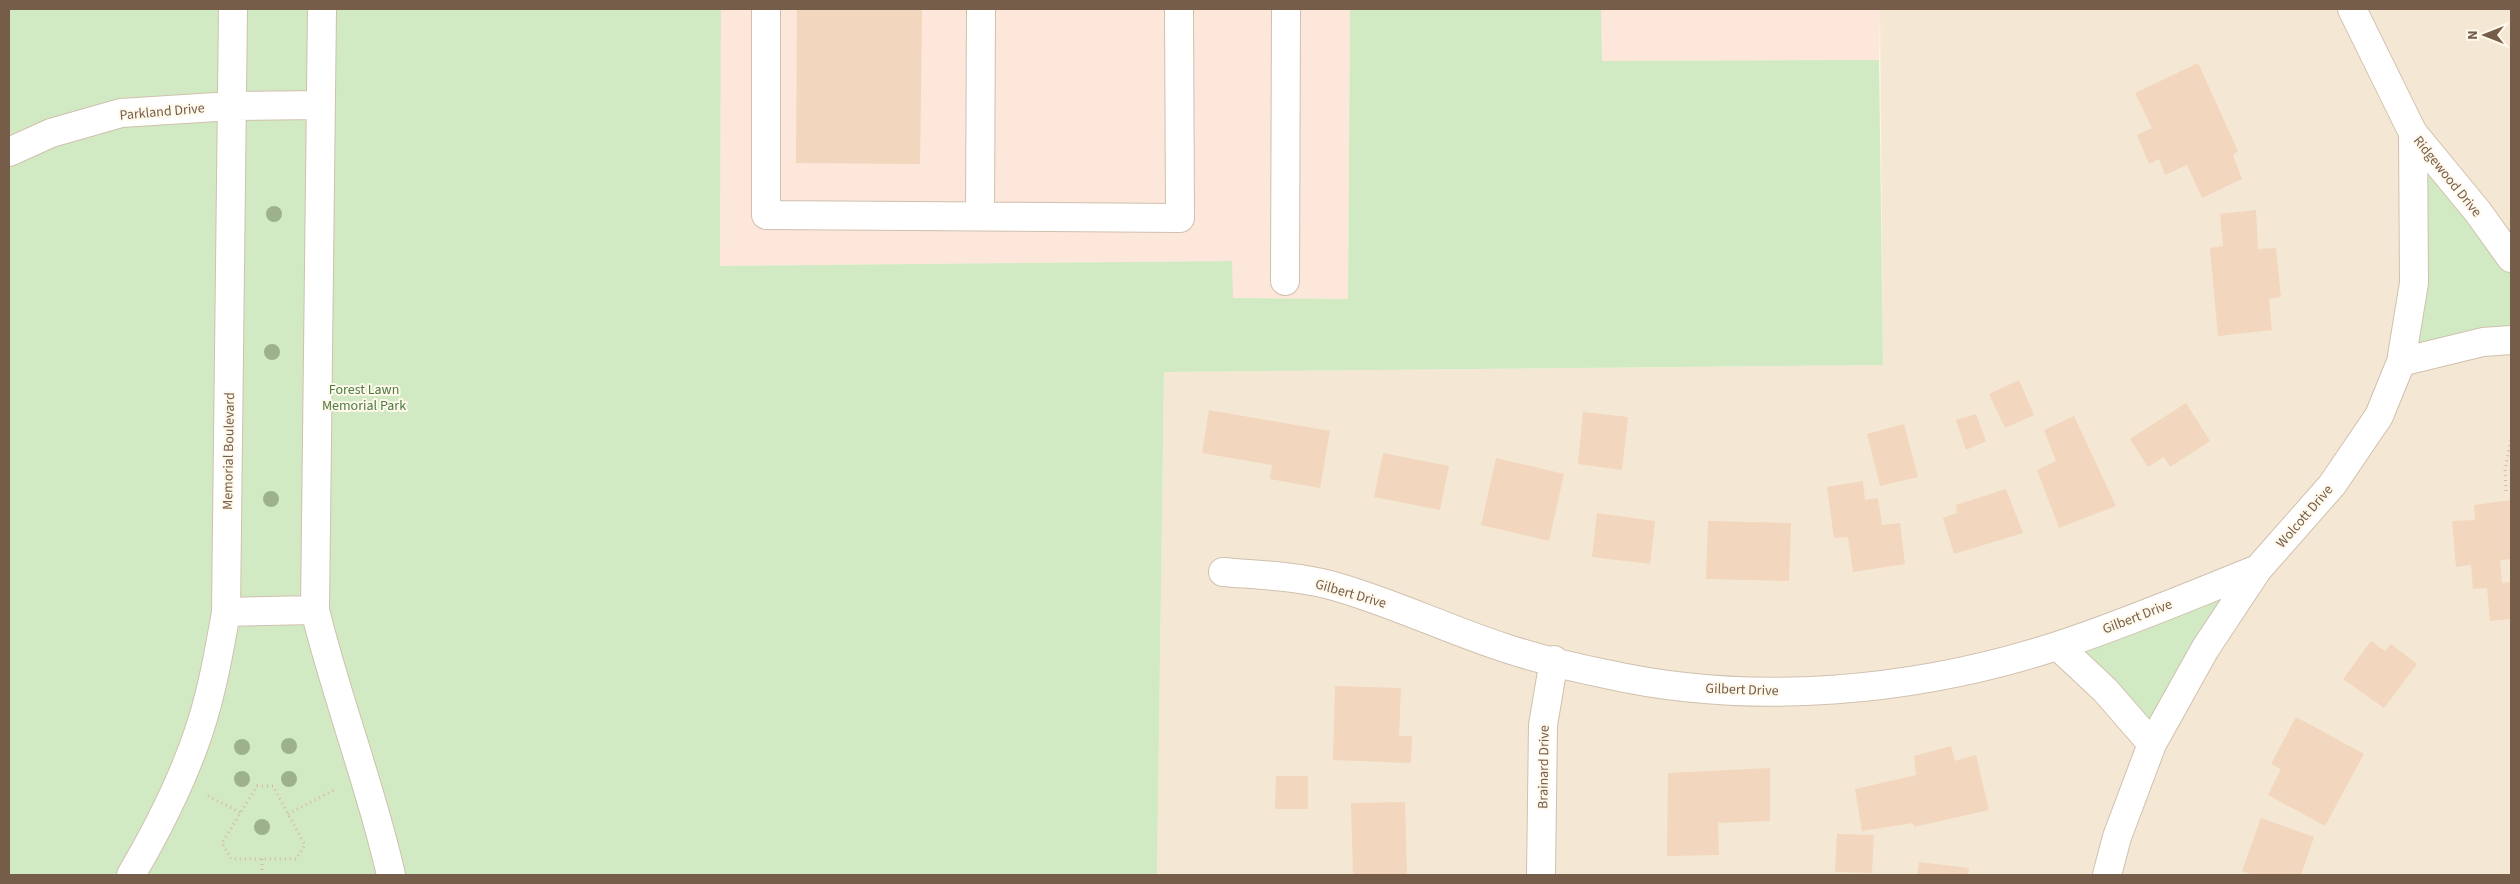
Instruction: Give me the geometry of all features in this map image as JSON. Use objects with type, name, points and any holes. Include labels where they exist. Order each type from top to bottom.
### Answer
[{"type":"street","name":"Memorial Boulevard","points":[[132,875],[156,832],[180,780],[199,731],[215,674],[226,612],[233,9]]},
{"type":"street","points":[[322,9],[315,610],[328,662],[364,775],[391,875]]},
{"type":"street","points":[[766,9],[766,214],[1180,218],[1179,9]]},
{"type":"street","points":[[980,216],[981,9]]},
{"type":"street","points":[[1285,281],[1286,9]]},
{"type":"street","name":"Ridgewood Drive","points":[[2352,9],[2413,133],[2478,212],[2511,258]]},
{"type":"street","name":"Parkland Drive","points":[[9,152],[51,133],[121,113],[232,106],[321,106]]},
{"type":"street","name":"Wolcott Drive","points":[[2107,875],[2117,837],[2152,744],[2205,650],[2258,569],[2332,485],[2379,416],[2401,362],[2414,283],[2413,133]]},
{"type":"street","points":[[2401,362],[2484,342],[2511,340]]},
{"type":"street","name":"Gilbert Drive","points":[[1223,572],[1290,577],[1328,585],[1378,600],[1502,647],[1606,674],[1667,684],[1726,690],[1800,690],[1867,686],[1926,678],[2006,660],[2058,646],[2258,569]]},
{"type":"street","points":[[226,612],[315,610]]},
{"type":"street","points":[[2058,646],[2106,690],[2152,744]]},
{"type":"street","name":"Brainard Drive","points":[[1541,875],[1543,726],[1554,660]]},
{"type":"path","points":[[2506,491],[2505,470],[2511,439]]},
{"type":"path","points":[[288,814],[364,775]]},
{"type":"path","points":[[257,786],[273,786],[305,846],[296,859],[262,859],[231,859],[222,843],[257,786]]},
{"type":"path","points":[[262,859],[262,875]]},
{"type":"shaded area","points":[[721,9],[1350,9],[1348,299],[1232,298],[1231,261],[720,266]]},
{"type":"shaded area","points":[[1601,9],[1880,9],[1879,60],[1602,61]]},
{"type":"shaded area","points":[[1880,9],[2511,9],[2511,875],[1157,875],[1164,372],[1883,365]]},
{"type":"green space","name":"Forest Lawn Memorial Park","points":[[9,9],[721,9],[720,266],[1232,261],[1233,298],[1348,299],[1350,9],[1601,9],[1602,61],[1879,60],[1883,365],[1164,372],[1157,875],[9,875]]},
{"type":"green space","points":[[2413,133],[2511,258],[2511,340],[2401,362]]},
{"type":"green space","points":[[2258,569],[2152,744],[2058,646]]},
{"type":"building","points":[[797,9],[922,9],[920,164],[796,163]]},
{"type":"building","points":[[2198,63],[2238,151],[2233,155],[2242,179],[2202,198],[2187,165],[2165,175],[2159,159],[2149,164],[2137,135],[2152,128],[2135,93]]},
{"type":"building","points":[[2256,210],[2258,249],[2276,248],[2281,297],[2269,299],[2272,330],[2218,336],[2210,248],[2223,246],[2220,214]]},
{"type":"building","points":[[2019,380],[2034,415],[2005,428],[1989,394]]},
{"type":"building","points":[[2186,403],[2210,441],[2170,467],[2164,457],[2148,467],[2130,439]]},
{"type":"building","points":[[1209,410],[1330,431],[1320,488],[1270,479],[1272,465],[1202,453]]},
{"type":"building","points":[[1583,412],[1628,417],[1622,470],[1578,464]]},
{"type":"building","points":[[1976,414],[1986,441],[1966,450],[1956,420]]},
{"type":"building","points":[[2074,416],[2116,506],[2059,528],[2037,470],[2056,461],[2044,430]]},
{"type":"building","points":[[1904,424],[1918,477],[1880,486],[1867,434]]},
{"type":"building","points":[[1383,453],[1449,466],[1440,510],[1374,497]]},
{"type":"building","points":[[1496,458],[1564,474],[1549,541],[1481,525]]},
{"type":"building","points":[[1863,481],[1865,500],[1878,498],[1882,525],[1900,523],[1905,564],[1853,572],[1848,537],[1834,538],[1827,487]]},
{"type":"building","points":[[2006,489],[2023,533],[1954,554],[1943,518],[1957,513],[1956,505]]},
{"type":"building","points":[[2511,500],[2511,559],[2500,560],[2502,583],[2511,582],[2511,619],[2490,621],[2487,588],[2473,589],[2471,565],[2456,567],[2452,521],[2475,520],[2474,505]]},
{"type":"building","points":[[1597,513],[1655,521],[1650,564],[1592,557]]},
{"type":"building","points":[[1708,521],[1791,523],[1789,581],[1706,579]]},
{"type":"building","points":[[2371,641],[2385,651],[2391,644],[2417,664],[2384,708],[2343,679]]},
{"type":"building","points":[[1335,686],[1401,688],[1399,736],[1412,736],[1411,763],[1333,760]]},
{"type":"building","points":[[2296,717],[2364,754],[2325,826],[2268,795],[2281,769],[2271,764]]},
{"type":"building","points":[[1951,746],[1955,761],[1976,755],[1989,810],[1914,827],[1913,823],[1862,831],[1855,789],[1916,775],[1914,756]]},
{"type":"building","points":[[1770,768],[1770,821],[1718,823],[1719,855],[1667,856],[1668,773]]},
{"type":"building","points":[[1276,776],[1308,776],[1308,809],[1275,809]]},
{"type":"building","points":[[1405,802],[1407,875],[1353,875],[1351,803]]},
{"type":"building","points":[[2261,818],[2314,837],[2301,875],[2254,875],[2242,871]]},
{"type":"building","points":[[1837,834],[1874,835],[1872,873],[1835,872]]},
{"type":"building","points":[[1919,862],[1969,868],[1968,875],[1917,875]]}]
